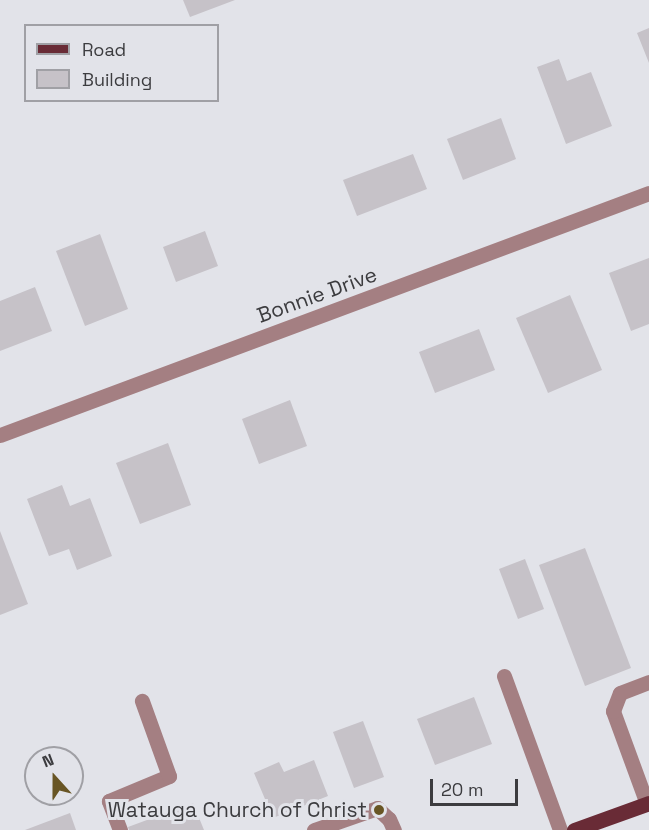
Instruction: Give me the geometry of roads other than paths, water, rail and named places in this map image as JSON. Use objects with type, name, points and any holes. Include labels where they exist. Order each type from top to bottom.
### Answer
[{"type":"main road","points":[[574,830],[648,803]]},
{"type":"street","name":"Bonnie Drive","points":[[0,435],[649,192]]},
{"type":"street","points":[[504,676],[560,830]]},
{"type":"street","points":[[648,803],[613,711],[620,693],[649,682]]},
{"type":"street","points":[[120,830],[109,801],[170,776],[142,701]]},
{"type":"street","points":[[314,830],[377,808],[394,830]]},
{"type":"place","name":"Watauga Church of Christ","points":[[379,810]]}]
